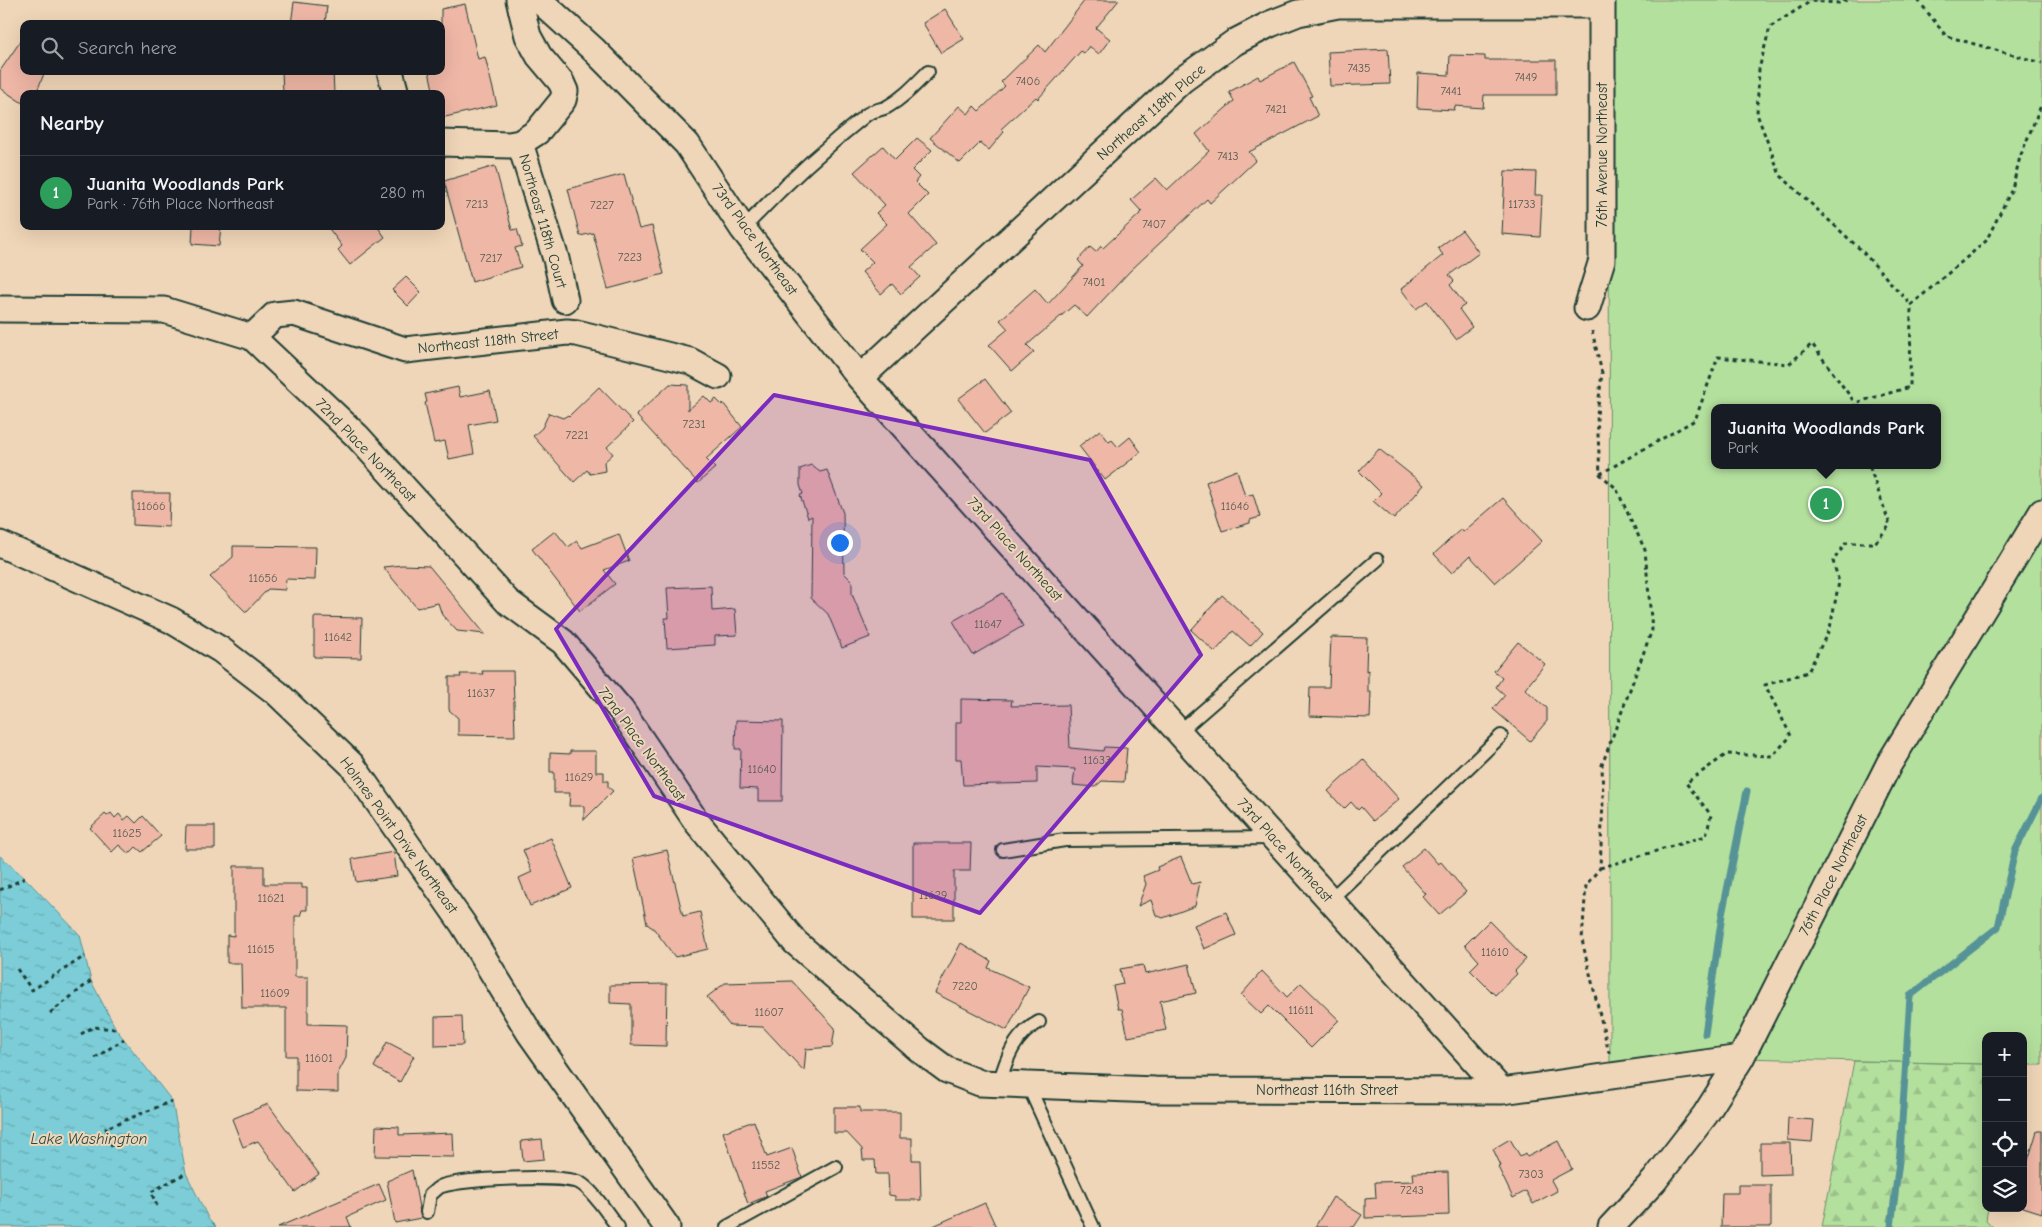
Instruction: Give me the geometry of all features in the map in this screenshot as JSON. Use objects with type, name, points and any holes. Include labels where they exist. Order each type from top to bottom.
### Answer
[{"type":"street","name":"Northeast 118th Court","points":[[445,143],[509,145],[520,143],[536,132],[563,100],[564,91],[561,82],[533,46],[519,0]]},
{"type":"street","name":"73rd Place Northeast","points":[[540,0],[594,50],[687,144],[744,229],[860,378],[1502,1091]]},
{"type":"street","name":"76th Avenue Northeast","points":[[1587,308],[1602,260],[1602,3]]},
{"type":"street","name":"Northeast 118th Place","points":[[860,378],[1182,80],[1235,42],[1298,13],[1338,4],[1602,3]]},
{"type":"street","points":[[391,75],[395,90]]},
{"type":"street","name":"Northeast 118th Court","points":[[520,143],[556,259],[564,300]]},
{"type":"street","points":[[0,309],[164,310],[252,338]]},
{"type":"street","name":"Northeast 118th Street","points":[[252,338],[275,315],[294,313],[405,350],[572,333],[650,349],[690,361],[718,376]]},
{"type":"street","name":"72nd Place Northeast","points":[[252,338],[357,436],[507,601],[563,642],[621,710],[696,821],[795,942],[920,1050]]},
{"type":"street","name":"76th Place Northeast","points":[[1611,1227],[1654,1181],[1705,1116],[1741,1058],[1889,764],[2042,512]]},
{"type":"street","name":"Holmes Point Drive Northeast","points":[[0,544],[171,620],[221,650],[277,693],[352,765],[463,924],[529,1032],[667,1227]]},
{"type":"street","name":"Northeast 116th Street","points":[[920,1050],[947,1070],[980,1083],[1165,1090],[1502,1091],[1741,1058]]},
{"type":"lane","points":[[744,229],[784,185],[811,161],[869,113],[886,108],[905,96],[928,72]]},
{"type":"lane","points":[[1179,732],[1377,560]]},
{"type":"lane","points":[[1330,900],[1501,736]]},
{"type":"lane","points":[[1003,850],[1065,840],[1275,838]]},
{"type":"lane","points":[[999,1084],[1007,1056],[1026,1028],[1039,1022]]},
{"type":"lane","points":[[1028,1085],[1093,1227]]},
{"type":"lane","points":[[727,1227],[836,1167]]},
{"type":"lane","points":[[427,1212],[430,1194],[441,1186],[464,1182],[563,1180],[582,1184],[618,1227]]},
{"type":"path","points":[[1600,474],[1695,420],[1718,357],[1789,364],[1812,344],[1855,402],[1910,387],[1911,305],[1861,250],[1780,175],[1757,114],[1759,69],[1770,27],[1811,1],[1839,3],[1847,0]]},
{"type":"path","points":[[1918,0],[1946,36],[2042,63]]},
{"type":"path","points":[[1911,305],[1986,241],[2012,189],[2020,157],[2042,103]]},
{"type":"path","points":[[1587,308],[1602,373],[1597,415],[1600,474],[1616,488],[1645,550],[1652,630],[1602,765],[1603,800],[1600,868]]},
{"type":"path","points":[[1610,1055],[1582,940],[1586,885],[1600,868],[1706,836],[1711,815],[1686,783],[1727,754],[1772,756],[1791,736],[1765,685],[1808,672],[1830,628],[1839,582],[1833,561],[1846,543],[1876,543],[1890,525],[1870,469]]},
{"type":"path","points":[[0,890],[25,878]]},
{"type":"path","points":[[17,969],[32,990],[86,956]]},
{"type":"path","points":[[50,1013],[91,981]]},
{"type":"path","points":[[81,1034],[93,1027],[116,1029]]},
{"type":"path","points":[[95,1058],[124,1039]]},
{"type":"path","points":[[112,1147],[106,1128],[172,1101]]},
{"type":"path","points":[[157,1206],[151,1192],[186,1173]]},
{"type":"highlighted area","points":[[774,395],[1090,460],[1201,655],[980,913],[654,796],[556,629]]},
{"type":"green space","points":[[1609,0],[2042,0],[2042,1065],[2027,1065],[2027,1032],[1982,1032],[1982,1064],[1741,1058],[1610,1076]]},
{"type":"green space","points":[[1854,1061],[1982,1064],[1982,1212],[1987,1212],[1986,1220],[1993,1227],[1822,1227]]},
{"type":"water","name":"Lake Washington","points":[[0,856],[25,878],[80,935],[91,981],[116,1029],[172,1101],[186,1173],[209,1220],[216,1227],[0,1227]]},
{"type":"building","points":[[1085,0],[1119,0],[1096,28],[1110,39],[1099,54],[1089,46],[1084,53],[1081,51],[1038,99],[1036,97],[1001,129],[1004,132],[989,150],[980,143],[960,163],[930,138],[959,106],[968,114],[974,106],[979,111],[1005,86],[1001,82],[1039,45],[1045,52]]},
{"type":"building","points":[[294,2],[327,6],[325,20],[292,20]]},
{"type":"building","points":[[465,4],[478,59],[485,57],[497,105],[445,117],[445,90],[433,90],[430,75],[445,75],[445,20],[441,20],[441,9]]},
{"type":"building","points":[[945,9],[964,39],[941,53],[923,23]]},
{"type":"building","points":[[20,42],[20,75],[43,75],[38,90],[20,90],[20,101],[0,88],[0,71]]},
{"type":"building","points":[[1388,49],[1390,84],[1330,86],[1328,52]]},
{"type":"building","points":[[1450,55],[1485,56],[1485,60],[1556,60],[1556,95],[1484,95],[1483,108],[1455,106],[1454,110],[1417,108],[1418,73],[1449,75]]},
{"type":"building","points":[[1294,62],[1312,96],[1309,97],[1318,116],[1249,152],[1256,160],[1210,203],[1207,199],[1130,271],[1087,317],[1074,305],[1027,345],[1034,352],[1012,371],[989,345],[1008,329],[1000,320],[1035,289],[1048,304],[1083,266],[1078,260],[1090,247],[1096,252],[1101,246],[1103,248],[1142,212],[1131,200],[1156,178],[1167,190],[1209,151],[1196,134],[1234,101],[1229,92],[1258,76],[1260,80]]},
{"type":"building","points":[[282,75],[333,75],[334,90],[283,90]]},
{"type":"building","points":[[917,138],[932,150],[912,170],[919,177],[915,182],[928,195],[909,214],[936,245],[911,267],[920,277],[901,294],[892,284],[881,294],[862,272],[873,262],[860,249],[887,224],[876,213],[885,205],[854,172],[883,146],[895,160]]},
{"type":"building","points":[[495,166],[512,230],[517,229],[522,246],[515,248],[521,267],[472,282],[445,181]]},
{"type":"building","points":[[1505,171],[1536,172],[1535,195],[1542,195],[1540,237],[1502,234]]},
{"type":"building","points":[[624,174],[639,229],[652,226],[664,274],[608,289],[593,233],[580,236],[568,189]]},
{"type":"building","points":[[193,230],[221,230],[219,246],[192,244]]},
{"type":"building","points":[[330,230],[380,230],[385,237],[350,265],[338,250],[342,246]]},
{"type":"building","points":[[1462,230],[1479,253],[1449,275],[1454,281],[1450,285],[1465,305],[1459,309],[1472,327],[1456,339],[1427,301],[1416,309],[1401,289],[1443,255],[1438,248]]},
{"type":"building","points":[[406,277],[421,292],[408,306],[392,290]]},
{"type":"building","points":[[985,379],[1011,413],[985,433],[958,399]]},
{"type":"building","points":[[670,384],[688,385],[688,410],[704,396],[711,403],[716,399],[722,405],[723,403],[742,427],[706,459],[715,468],[698,483],[636,415]]},
{"type":"building","points":[[458,387],[460,397],[490,391],[496,420],[469,425],[474,454],[449,459],[445,441],[434,443],[425,403],[427,402],[425,394]]},
{"type":"building","points":[[599,387],[633,422],[607,447],[613,454],[604,462],[605,471],[590,474],[587,470],[574,482],[533,436],[542,428],[549,413],[563,418],[569,416]]},
{"type":"building","points":[[1100,430],[1109,442],[1112,440],[1118,447],[1130,437],[1141,452],[1105,480],[1079,446]]},
{"type":"building","points":[[1379,449],[1424,485],[1394,519],[1373,501],[1381,493],[1359,471]]},
{"type":"building","points":[[811,465],[820,472],[827,470],[843,513],[844,573],[852,581],[852,594],[870,637],[842,648],[828,614],[811,598],[812,516],[808,518],[800,495],[803,494],[800,485],[800,469]]},
{"type":"building","points":[[1237,470],[1245,496],[1253,494],[1260,517],[1250,520],[1250,523],[1222,531],[1206,482]]},
{"type":"building","points":[[133,493],[170,493],[169,527],[133,525]]},
{"type":"building","points":[[1503,498],[1542,541],[1495,583],[1470,556],[1452,573],[1434,554],[1461,529],[1463,532]]},
{"type":"building","points":[[555,531],[568,547],[577,541],[582,548],[619,534],[629,561],[604,570],[615,584],[580,611],[532,549]]},
{"type":"building","points":[[233,546],[316,547],[315,580],[286,579],[285,590],[268,589],[246,612],[210,577],[233,557]]},
{"type":"building","points":[[402,565],[429,566],[485,634],[457,631],[442,615],[438,603],[417,608],[383,567]]},
{"type":"building","points":[[711,586],[712,611],[735,609],[737,635],[715,636],[715,645],[667,648],[665,618],[669,618],[667,588]]},
{"type":"building","points":[[1003,593],[1023,626],[973,655],[953,621]]},
{"type":"building","points":[[1222,595],[1263,632],[1250,646],[1233,631],[1215,652],[1191,630]]},
{"type":"building","points":[[314,617],[362,618],[361,658],[314,657]]},
{"type":"building","points":[[1331,637],[1367,638],[1366,671],[1368,670],[1368,692],[1371,692],[1370,718],[1309,716],[1310,687],[1329,687]]},
{"type":"building","points":[[1518,642],[1545,664],[1525,689],[1547,708],[1547,721],[1530,741],[1493,709],[1505,695],[1496,687],[1502,678],[1494,671]]},
{"type":"building","points":[[482,671],[513,671],[515,736],[458,735],[458,718],[449,710],[449,677],[461,677],[460,674],[483,674]]},
{"type":"building","points":[[961,699],[1012,700],[1011,706],[1068,705],[1070,748],[1103,751],[1104,747],[1127,748],[1124,782],[1102,781],[1095,787],[1073,785],[1075,769],[1037,767],[1037,783],[963,785],[961,759],[956,759],[956,722],[961,722]]},
{"type":"building","points":[[736,720],[783,721],[782,801],[758,801],[758,789],[740,788],[741,749],[735,749]]},
{"type":"building","points":[[570,751],[596,751],[596,772],[604,772],[604,781],[608,781],[608,787],[613,791],[584,820],[584,806],[569,806],[570,793],[554,793],[554,772],[550,772],[550,753],[570,754]]},
{"type":"building","points":[[1363,759],[1399,799],[1373,821],[1361,807],[1358,810],[1351,802],[1344,809],[1328,791]]},
{"type":"building","points":[[111,813],[115,818],[119,814],[124,820],[129,816],[136,823],[143,816],[161,836],[142,852],[136,847],[129,854],[119,845],[112,852],[90,828],[105,814],[107,816]]},
{"type":"building","points":[[186,826],[215,826],[215,849],[185,849]]},
{"type":"building","points":[[551,838],[572,888],[530,906],[519,878],[532,872],[523,850]]},
{"type":"building","points":[[913,843],[971,843],[970,871],[954,871],[954,919],[913,919]]},
{"type":"building","points":[[1424,848],[1438,864],[1441,862],[1466,892],[1439,915],[1423,897],[1426,894],[1402,867]]},
{"type":"building","points":[[667,850],[683,916],[700,912],[708,949],[675,957],[654,929],[647,924],[633,858]]},
{"type":"building","points":[[394,852],[397,876],[356,882],[352,859]]},
{"type":"building","points":[[1181,857],[1192,884],[1200,882],[1195,906],[1163,918],[1156,915],[1151,900],[1138,906],[1146,884],[1143,876],[1158,870],[1157,867]]},
{"type":"building","points":[[234,866],[264,866],[264,884],[302,884],[302,888],[307,888],[307,910],[302,910],[300,916],[295,916],[295,977],[308,977],[308,1024],[347,1025],[346,1058],[338,1073],[338,1092],[296,1091],[296,1056],[286,1056],[286,1008],[242,1008],[241,963],[227,963],[227,935],[234,936]]},
{"type":"building","points":[[1226,912],[1236,935],[1204,949],[1194,925]]},
{"type":"building","points":[[1489,921],[1526,959],[1515,971],[1517,974],[1495,995],[1470,970],[1479,961],[1465,945]]},
{"type":"building","points":[[961,943],[991,961],[988,968],[1029,987],[1007,1030],[935,993]]},
{"type":"building","points":[[1189,964],[1196,993],[1160,1001],[1166,1030],[1128,1037],[1122,1009],[1118,1009],[1113,986],[1123,984],[1120,969],[1143,965],[1145,974]]},
{"type":"building","points":[[1262,971],[1287,997],[1301,983],[1339,1020],[1311,1048],[1269,1006],[1261,1014],[1241,995]]},
{"type":"building","points":[[792,981],[835,1028],[832,1047],[806,1049],[804,1071],[763,1027],[730,1026],[707,997],[725,983]]},
{"type":"building","points":[[667,984],[666,1046],[631,1045],[631,1004],[610,1003],[610,985]]},
{"type":"building","points":[[462,1016],[463,1045],[435,1046],[435,1017]]},
{"type":"building","points":[[387,1042],[414,1056],[400,1082],[374,1067]]},
{"type":"building","points":[[268,1104],[319,1174],[295,1192],[258,1141],[243,1147],[232,1119]]},
{"type":"building","points":[[834,1107],[860,1107],[860,1112],[900,1112],[900,1138],[912,1138],[912,1160],[920,1160],[921,1200],[895,1200],[895,1196],[889,1195],[888,1174],[876,1174],[875,1160],[863,1160],[862,1149],[847,1133],[834,1133]]},
{"type":"building","points":[[1788,1118],[1814,1120],[1812,1142],[1787,1140]]},
{"type":"building","points":[[754,1121],[767,1157],[792,1148],[802,1177],[765,1191],[767,1196],[748,1204],[723,1132]]},
{"type":"building","points":[[376,1126],[399,1127],[399,1135],[453,1133],[454,1157],[375,1156]]},
{"type":"building","points":[[2037,1131],[2042,1131],[2042,1213],[2027,1208],[2027,1164]]},
{"type":"building","points":[[542,1139],[544,1159],[523,1161],[521,1141]]},
{"type":"building","points":[[1510,1139],[1520,1156],[1525,1153],[1527,1157],[1558,1141],[1572,1169],[1551,1180],[1557,1191],[1533,1204],[1526,1191],[1513,1198],[1498,1167],[1501,1166],[1493,1149]]},
{"type":"building","points":[[1760,1143],[1790,1143],[1791,1174],[1760,1175]]},
{"type":"building","points":[[412,1170],[421,1218],[395,1223],[387,1181]]},
{"type":"building","points":[[1448,1172],[1449,1215],[1365,1218],[1365,1199],[1376,1198],[1375,1182],[1414,1181],[1413,1173]]},
{"type":"building","points":[[379,1184],[386,1200],[347,1217],[351,1227],[278,1227]]},
{"type":"building","points":[[1738,1185],[1771,1185],[1771,1227],[1721,1227],[1722,1193],[1738,1193]]},
{"type":"building","points":[[1333,1197],[1362,1215],[1354,1227],[1315,1227]]},
{"type":"building","points":[[985,1203],[996,1227],[931,1227]]},
{"type":"waterway","points":[[1705,1034],[1722,915],[1747,791]]},
{"type":"waterway","points":[[1891,1227],[1900,1153],[1910,996],[1998,927],[2015,851],[2042,798]]},
{"type":"place","name":"Juanita Woodlands Park","points":[[1826,504]]}]
